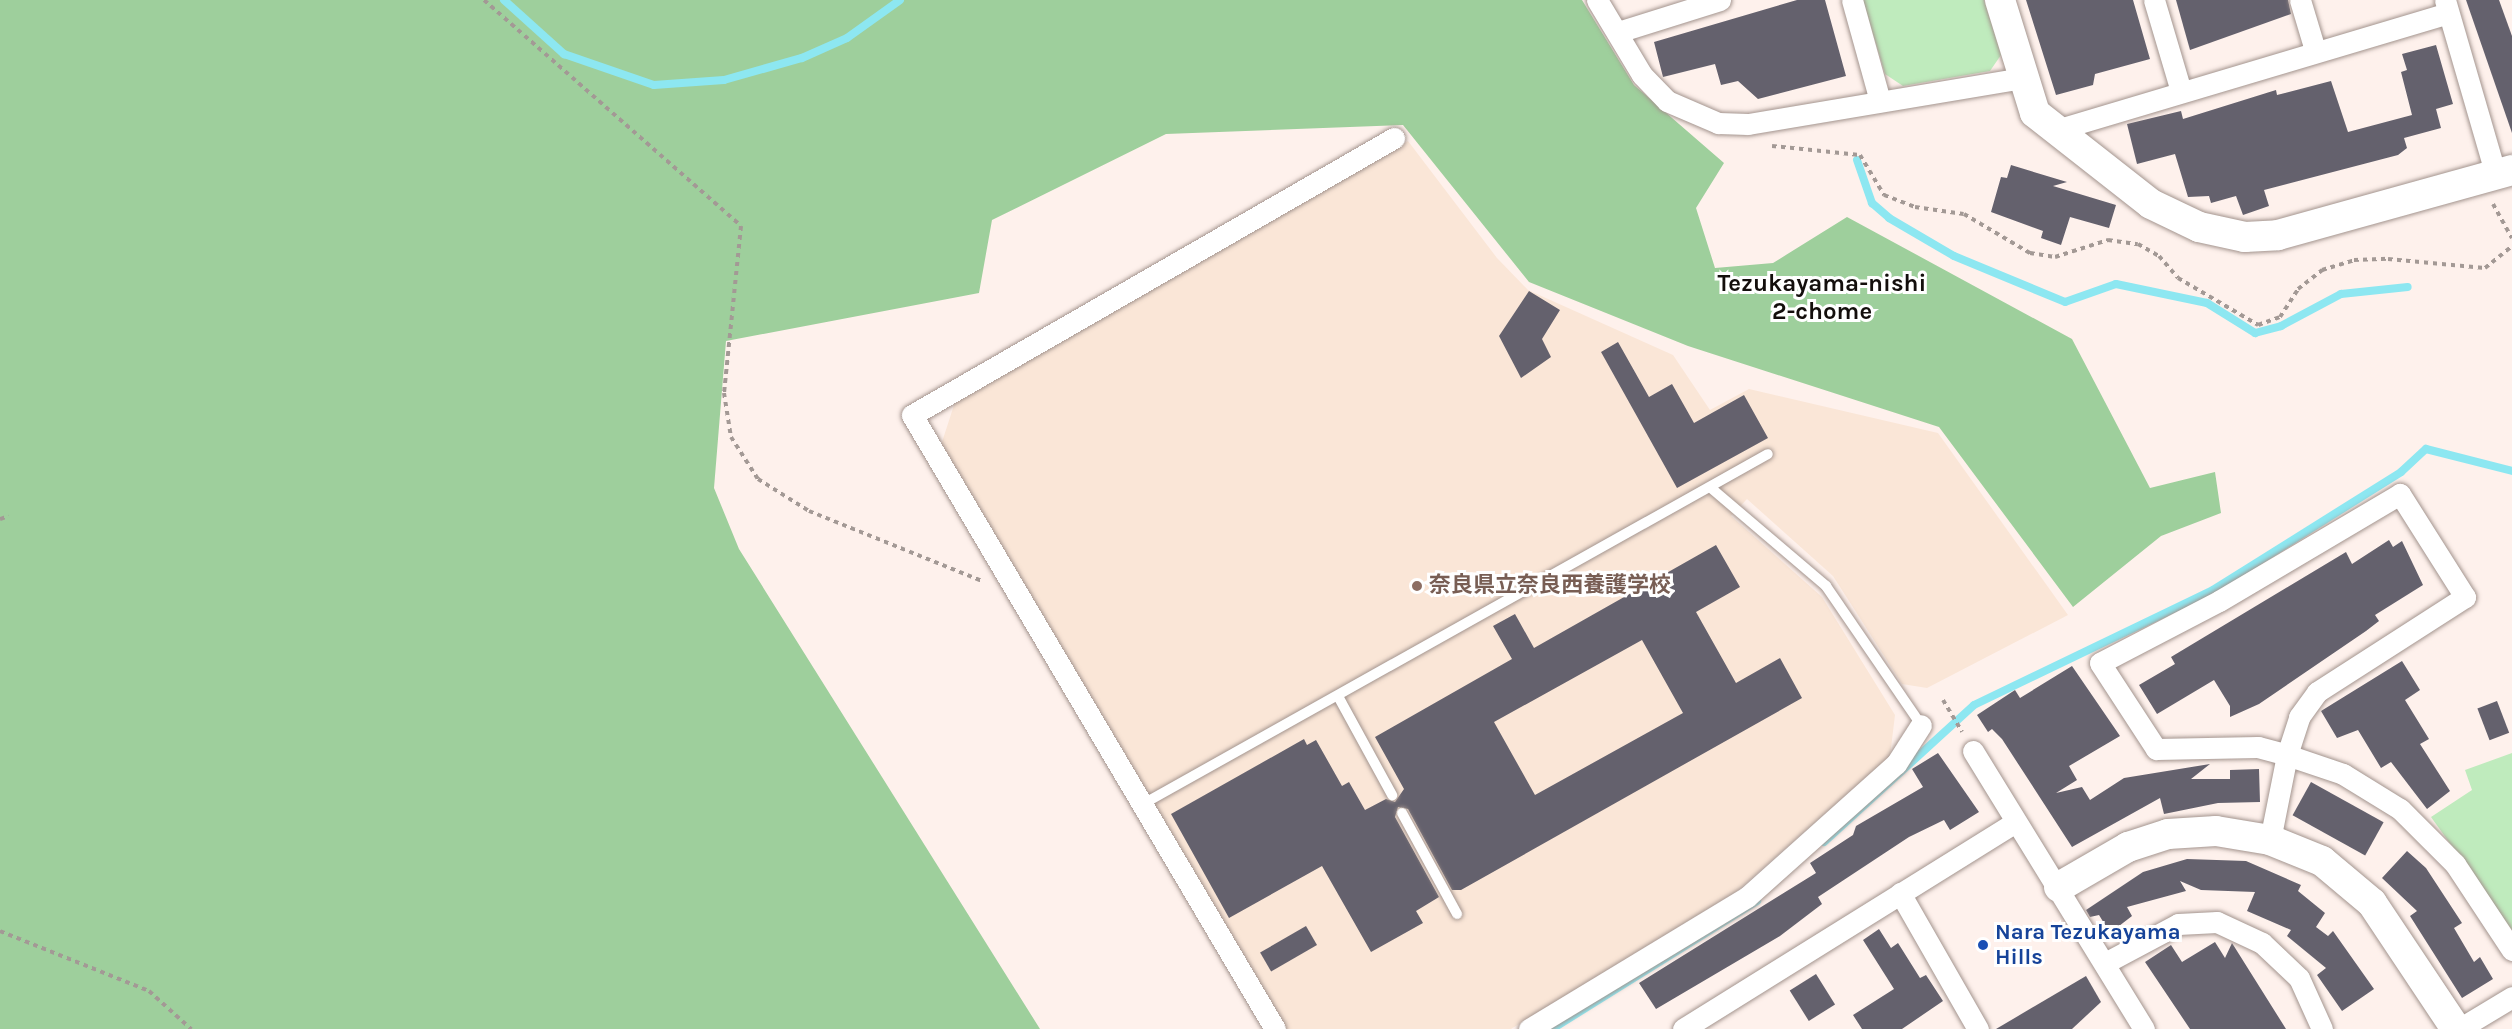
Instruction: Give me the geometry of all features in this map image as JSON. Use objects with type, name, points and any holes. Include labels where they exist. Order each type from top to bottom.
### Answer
[{"type":"street","points":[[1597,0],[1642,75],[1667,101],[1718,123],[1749,124],[2023,78]]},
{"type":"street","points":[[1618,32],[1720,0]]},
{"type":"street","points":[[1851,0],[1880,101]]},
{"type":"street","points":[[2000,0],[2035,113],[2056,130],[2151,204],[2199,227],[2245,237],[2313,228],[2498,174],[2446,7],[2056,130]]},
{"type":"street","points":[[2154,0],[2181,91]]},
{"type":"street","points":[[2300,0],[2315,50]]},
{"type":"street","points":[[1275,1029],[912,415],[1394,138]]},
{"type":"street","points":[[2270,840],[2287,756],[2299,717],[2317,692],[2465,597],[2400,494],[2218,601],[2100,663],[2156,749],[2258,747],[2287,756],[2343,774],[2400,809],[2455,864],[2512,950]]},
{"type":"street","points":[[1529,1029],[1747,897],[1896,764],[1921,724]]},
{"type":"street","points":[[1973,751],[2014,822],[2059,887],[2144,1029]]},
{"type":"street","points":[[1683,1029],[2014,822]]},
{"type":"street","points":[[2059,887],[2128,847],[2168,834],[2216,831],[2270,840],[2322,861],[2372,903],[2458,1029],[2512,997]]},
{"type":"street","points":[[1900,893],[1973,1027]]},
{"type":"street","points":[[2105,963],[2178,924],[2217,922],[2262,943],[2299,978],[2322,1029]]},
{"type":"lane","points":[[1143,804],[1340,698],[1768,454]]},
{"type":"lane","points":[[1711,488],[1826,586],[1921,724]]},
{"type":"lane","points":[[1340,698],[1392,795]]},
{"type":"lane","points":[[1402,813],[1456,914]]},
{"type":"path","points":[[483,0],[741,226],[724,393],[731,437],[758,479],[809,511],[1019,596]]},
{"type":"path","points":[[1760,145],[1860,155],[1884,195],[1915,207],[1964,214],[2030,254],[2055,257],[2108,240],[2138,244],[2159,256],[2178,278],[2258,325],[2280,317],[2298,289],[2322,270],[2388,259],[2485,268],[2512,246]]},
{"type":"path","points":[[2498,174],[2499,222],[2512,238]]},
{"type":"path","points":[[0,519],[9,516]]},
{"type":"path","points":[[1943,700],[1973,751]]},
{"type":"path","points":[[0,931],[149,991],[191,1029]]},
{"type":"shaded area","name":"奈良県立奈良西養護学校","points":[[1408,141],[1497,258],[1528,290],[1673,355],[1710,410],[1749,389],[1938,433],[2068,615],[1927,688],[1902,684],[1833,576],[1747,499],[1731,516],[1822,597],[1895,715],[1890,756],[1737,891],[1511,1029],[1284,1029],[941,445],[957,396]]},
{"type":"green space","points":[[0,0],[1582,0],[1634,85],[1724,163],[1696,208],[1715,268],[1773,263],[1847,217],[2072,339],[2150,488],[2215,472],[2221,513],[2161,536],[2073,607],[1939,427],[1688,346],[1529,282],[1403,125],[1166,134],[992,220],[979,293],[726,341],[714,488],[739,549],[1040,1029],[0,1029]]},
{"type":"green space","points":[[1863,0],[1984,0],[2001,55],[1990,71],[1903,86],[1885,74]]},
{"type":"green space","points":[[2512,753],[2512,930],[2431,817],[2472,790],[2465,770]]},
{"type":"building","points":[[1797,0],[1825,0],[1846,76],[1758,99],[1738,81],[1721,85],[1715,64],[1663,77],[1654,42]]},
{"type":"building","points":[[2026,0],[2133,0],[2150,59],[2095,74],[2093,85],[2056,95]]},
{"type":"building","points":[[2176,0],[2288,0],[2291,14],[2190,50]]},
{"type":"building","points":[[2466,0],[2499,0],[2512,36],[2512,133]]},
{"type":"building","points":[[2436,45],[2453,104],[2436,109],[2441,128],[2404,138],[2407,148],[2398,155],[2264,190],[2269,206],[2243,215],[2236,196],[2211,203],[2209,196],[2188,197],[2175,154],[2137,164],[2127,124],[2181,111],[2183,119],[2276,90],[2277,95],[2331,81],[2348,132],[2412,115],[2401,72],[2407,70],[2402,54]]},
{"type":"building","points":[[2011,165],[2067,182],[2053,186],[2116,205],[2109,228],[2070,217],[2061,245],[2041,238],[2043,231],[1991,212],[2001,177],[2007,178]]},
{"type":"building","points":[[1529,291],[1560,310],[1542,339],[1551,357],[1521,378],[1499,336]]},
{"type":"building","points":[[1618,342],[1649,397],[1672,384],[1694,423],[1744,395],[1768,438],[1677,488],[1601,352]]},
{"type":"building","points":[[2389,540],[2393,547],[2402,541],[2423,585],[2375,615],[2379,621],[2366,631],[2259,704],[2230,717],[2230,706],[2214,680],[2157,714],[2139,685],[2175,664],[2171,657],[2346,552],[2352,564]]},
{"type":"building","points":[[1716,545],[1740,587],[1696,612],[1736,683],[1780,658],[1802,698],[1461,890],[1452,890],[1408,809],[1398,807],[1395,817],[1439,897],[1416,911],[1423,923],[1371,952],[1322,866],[1229,918],[1171,814],[1304,739],[1307,745],[1316,740],[1342,786],[1349,782],[1365,810],[1386,799],[1395,802],[1404,789],[1375,737],[1512,659],[1493,626],[1515,614],[1534,648]],"holes":[[[1642,640],[1683,713],[1535,795],[1494,722]]]},
{"type":"building","points":[[2402,661],[2420,690],[2405,700],[2429,739],[2420,744],[2450,791],[2427,809],[2391,762],[2381,768],[2358,730],[2337,738],[2321,711]]},
{"type":"building","points":[[2072,666],[2120,736],[2069,766],[2077,780],[2056,793],[2082,787],[2090,800],[2124,778],[2210,764],[2191,779],[2230,779],[2230,770],[2259,769],[2260,802],[2218,803],[2164,814],[2160,798],[2072,847],[2002,739],[1992,729],[1988,732],[1977,715],[2015,690],[2020,698]]},
{"type":"building","points":[[2497,701],[2509,733],[2490,740],[2477,709]]},
{"type":"building","points":[[1938,753],[1979,812],[1950,830],[1944,820],[1909,837],[1818,897],[1822,904],[1780,936],[1656,1009],[1639,983],[1816,873],[1810,863],[1853,835],[1856,826],[1923,787],[1912,769]]},
{"type":"building","points":[[2311,782],[2384,822],[2365,855],[2293,815]]},
{"type":"building","points":[[2407,851],[2426,868],[2462,923],[2454,928],[2474,962],[2480,957],[2493,979],[2462,998],[2410,916],[2417,911],[2382,878]]},
{"type":"building","points":[[2187,859],[2246,861],[2301,885],[2298,891],[2325,913],[2316,927],[2328,936],[2333,931],[2374,989],[2342,1011],[2317,975],[2326,968],[2287,936],[2291,930],[2247,911],[2255,892],[2201,890],[2180,881],[2186,891],[2127,907],[2132,916],[2110,933],[2099,915],[2090,917],[2086,910],[2143,872]]},
{"type":"building","points":[[1306,926],[1317,945],[1271,972],[1260,953]]},
{"type":"building","points":[[1879,929],[1891,948],[1898,943],[1920,978],[1926,975],[1943,1001],[1902,1029],[1862,1029],[1853,1015],[1894,989],[1863,940]]},
{"type":"building","points":[[2215,942],[2225,958],[2232,943],[2286,1029],[2190,1029],[2145,962],[2171,945],[2182,962]]},
{"type":"building","points":[[1816,974],[1835,1005],[1809,1021],[1790,990]]},
{"type":"building","points":[[2086,976],[2101,1002],[2072,1029],[1996,1029]]},
{"type":"waterway","points":[[504,0],[564,54],[654,85],[724,80],[802,58],[847,38],[900,0]]},
{"type":"waterway","points":[[1857,160],[1872,203],[1889,218],[1954,256],[2065,302],[2116,284],[2207,303],[2255,333],[2281,326],[2341,294],[2408,287]]},
{"type":"waterway","points":[[1824,842],[1974,705],[2213,590],[2401,472],[2426,449],[2512,471]]},
{"type":"waterway","points":[[1552,1029],[1757,901]]},
{"type":"place","name":"奈良県立奈良西養護学校","points":[[1417,586]]},
{"type":"place","name":"Nara Tezukayama Hills","points":[[1983,945]]},
{"type":"district","name":"Tezukayama-nishi 2-chome","points":[[1822,298]]}]
